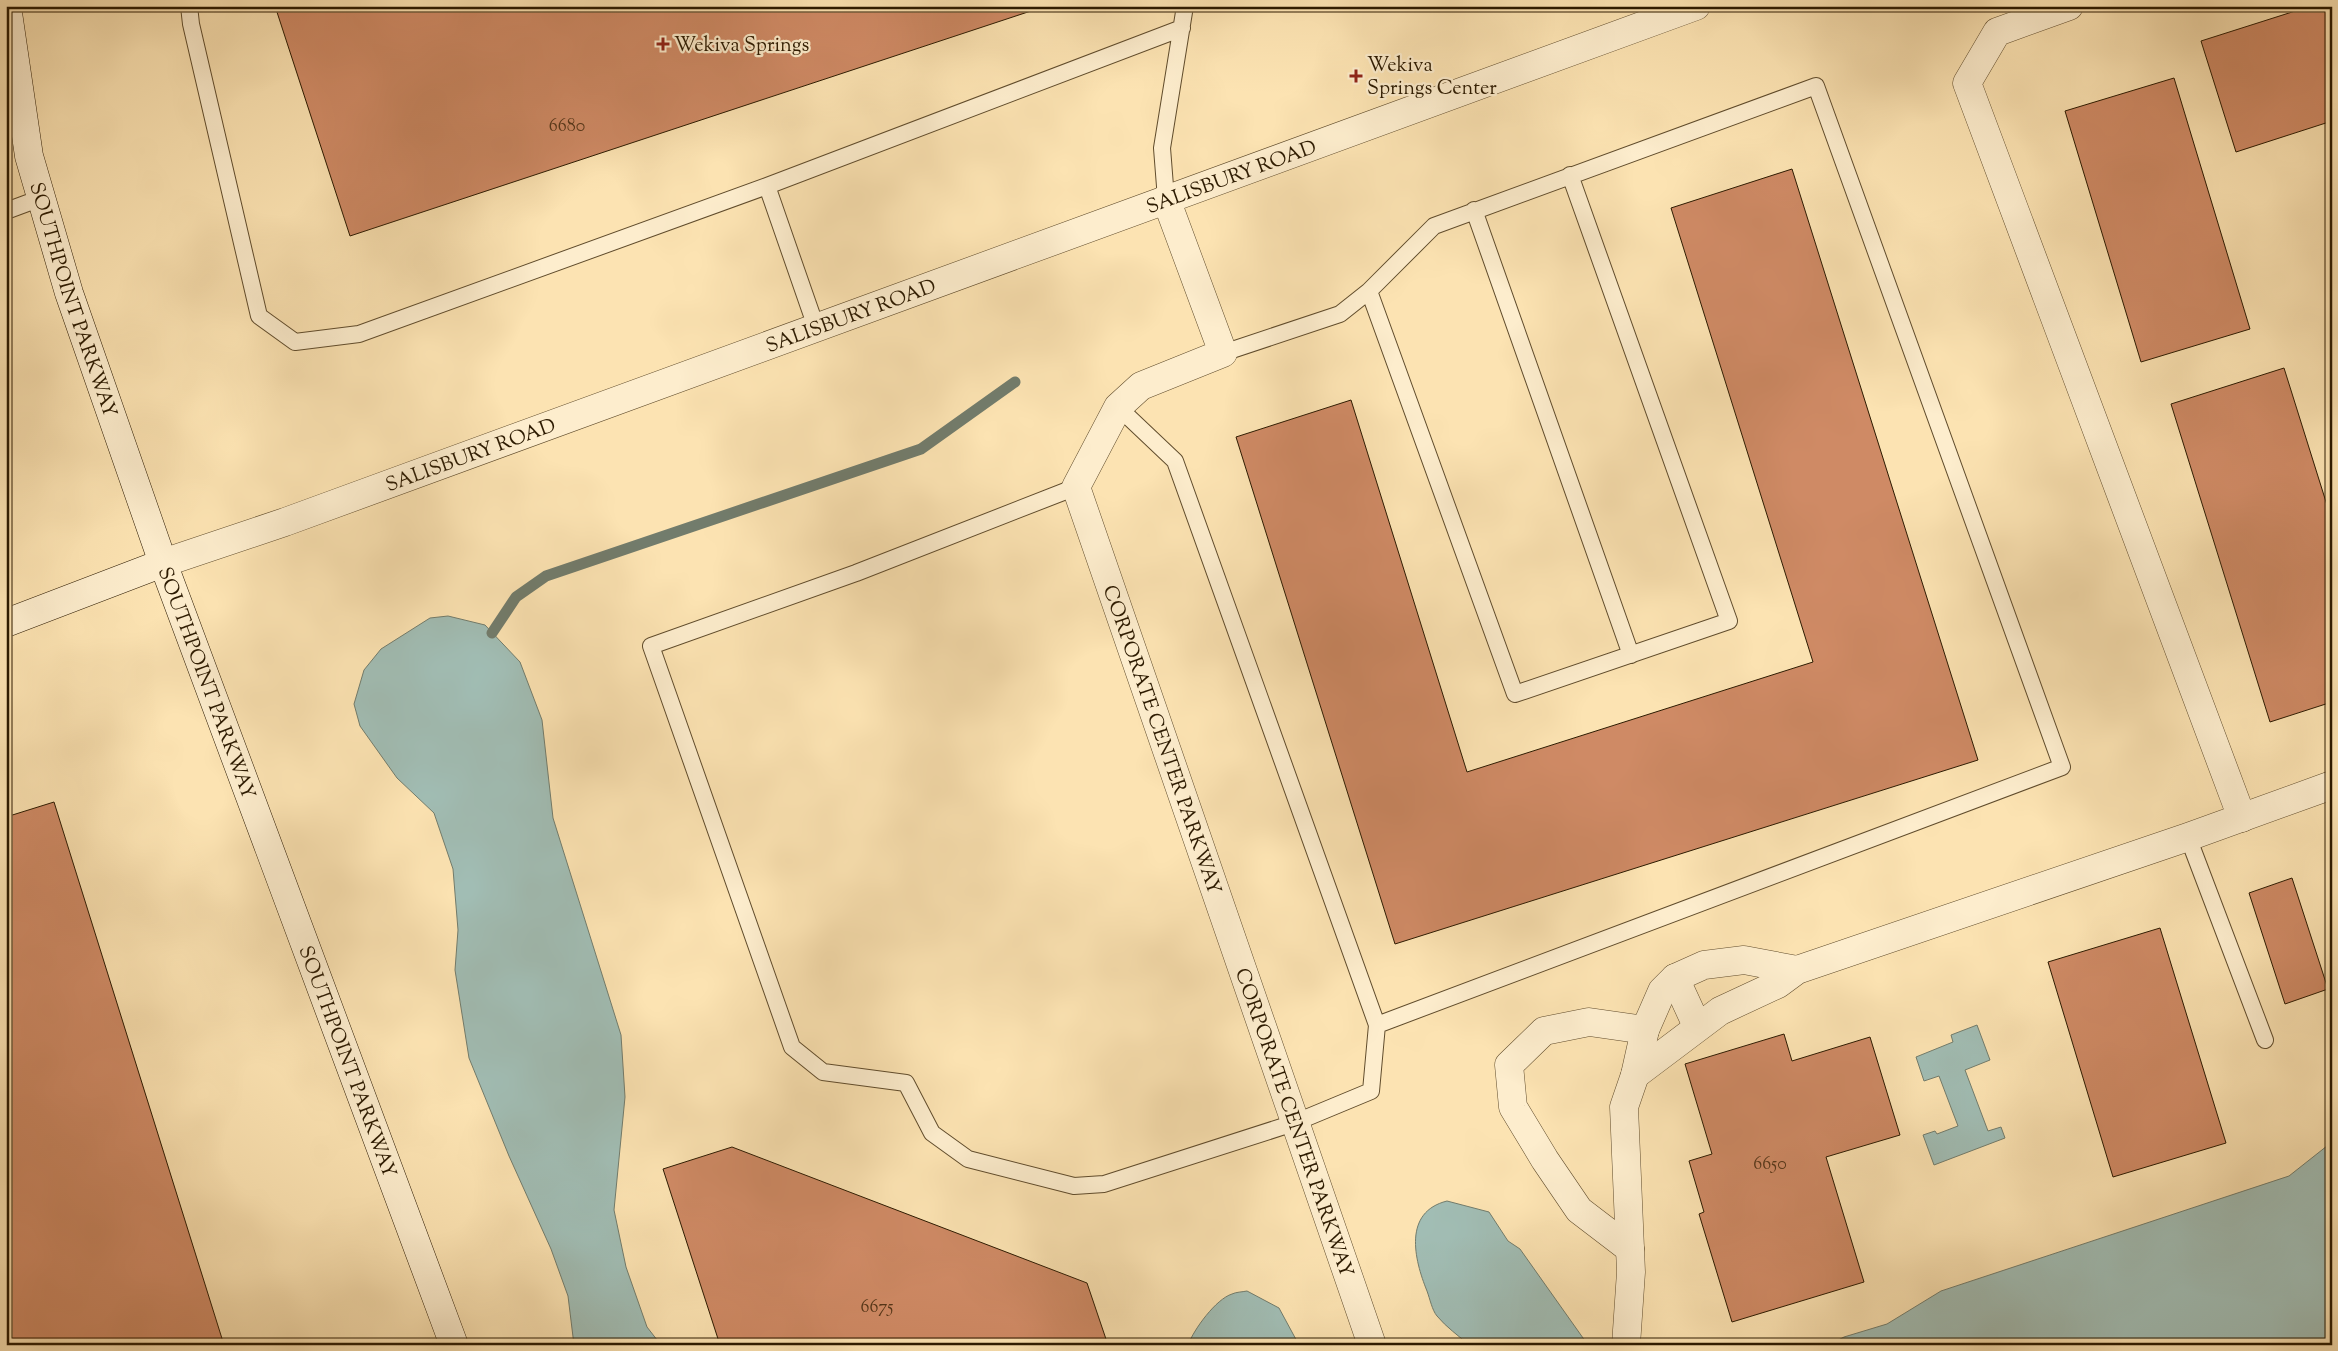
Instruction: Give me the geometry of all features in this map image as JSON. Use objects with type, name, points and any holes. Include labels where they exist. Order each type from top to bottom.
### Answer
[{"type":"street","name":"SOUTHPOINT PARKWAY","points":[[7,6],[29,156],[69,293],[163,563],[454,1345]]},
{"type":"street","name":"SALISBURY ROAD","points":[[6,623],[163,563],[285,522],[1696,6]]},
{"type":"street","points":[[2068,6],[1997,32],[1967,83],[2242,818]]},
{"type":"street","points":[[1076,487],[1118,407],[1141,386],[1222,353],[1166,199]]},
{"type":"street","name":"CORPORATE CENTER PARKWAY","points":[[1076,487],[1372,1345]]},
{"type":"street","points":[[1635,1076],[1697,1026],[1720,1012],[1778,984],[1797,970],[2188,837],[2332,785]]},
{"type":"street","points":[[1626,1345],[1631,1272],[1624,1107],[1635,1076],[1646,1030],[1662,991],[1676,978],[1704,965],[1744,960],[1797,970]]},
{"type":"street","points":[[1676,978],[1697,1026]]},
{"type":"street","points":[[1630,1248],[1579,1210],[1545,1160],[1513,1107],[1509,1065],[1544,1031],[1589,1022],[1646,1030]]},
{"type":"lane","points":[[189,6],[191,24],[258,316],[295,342],[359,334],[767,186],[1182,28]]},
{"type":"lane","points":[[1166,199],[1162,148],[1184,6]]},
{"type":"lane","points":[[1222,353],[1340,314],[1369,291],[1434,226],[1816,86],[2062,766],[1377,1025]]},
{"type":"lane","points":[[1369,291],[1515,694],[1729,621],[1570,175]]},
{"type":"lane","points":[[767,186],[816,327]]},
{"type":"lane","points":[[6,211],[41,198]]},
{"type":"lane","points":[[1474,210],[1631,655]]},
{"type":"lane","points":[[1076,487],[856,573],[651,646],[792,1047],[823,1072],[906,1083],[932,1133],[968,1159],[1074,1186],[1104,1184],[1294,1123],[1371,1091],[1377,1025],[1175,460],[1118,407]]},
{"type":"lane","points":[[2188,837],[2265,1040]]},
{"type":"water","points":[[448,616],[485,625],[520,662],[542,720],[553,818],[621,1035],[625,1097],[614,1210],[626,1267],[647,1327],[661,1345],[574,1345],[568,1296],[551,1249],[509,1156],[469,1058],[455,970],[458,930],[453,869],[434,813],[397,778],[360,726],[354,704],[364,670],[381,649],[430,618]]},
{"type":"water","points":[[1977,1025],[1990,1060],[1965,1070],[1988,1131],[2001,1127],[2005,1138],[1934,1165],[1923,1135],[1935,1131],[1937,1134],[1958,1126],[1939,1076],[1924,1081],[1916,1057],[1953,1042],[1951,1035]]},
{"type":"water","points":[[2332,1142],[2332,1345],[1829,1345],[1844,1337],[1887,1324],[1941,1291],[2289,1176]]},
{"type":"water","points":[[1447,1201],[1489,1212],[1508,1241],[1520,1249],[1588,1345],[1469,1345],[1448,1328],[1434,1311],[1418,1265],[1416,1251],[1418,1226],[1423,1215],[1433,1207]]},
{"type":"water","points":[[1247,1291],[1279,1308],[1299,1345],[1188,1345],[1200,1323],[1219,1302],[1234,1293]]},
{"type":"building","points":[[275,6],[1046,6],[350,236]]},
{"type":"building","points":[[2311,6],[2332,6],[2332,121],[2236,152],[2201,41]]},
{"type":"building","points":[[2174,78],[2250,329],[2141,362],[2065,111]]},
{"type":"building","points":[[1792,169],[1978,760],[1395,944],[1236,437],[1351,400],[1467,772],[1813,662],[1671,208]]},
{"type":"building","points":[[2284,368],[2332,521],[2332,702],[2270,722],[2171,404]]},
{"type":"building","points":[[54,802],[224,1345],[6,1345],[6,817]]},
{"type":"building","points":[[2292,878],[2328,989],[2285,1004],[2249,893]]},
{"type":"building","points":[[2160,928],[2226,1143],[2113,1177],[2048,962]]},
{"type":"building","points":[[1784,1034],[1792,1061],[1870,1037],[1900,1135],[1826,1157],[1864,1282],[1732,1322],[1699,1214],[1704,1212],[1689,1161],[1712,1154],[1685,1064]]},
{"type":"building","points":[[732,1147],[1087,1283],[1108,1345],[720,1345],[663,1169]]},
{"type":"waterway","points":[[492,633],[516,597],[546,576],[921,449],[1015,382]]},
{"type":"place","name":"Wekiva Springs","points":[[663,44]]},
{"type":"place","name":"Wekiva Springs Center","points":[[1356,76]]}]
